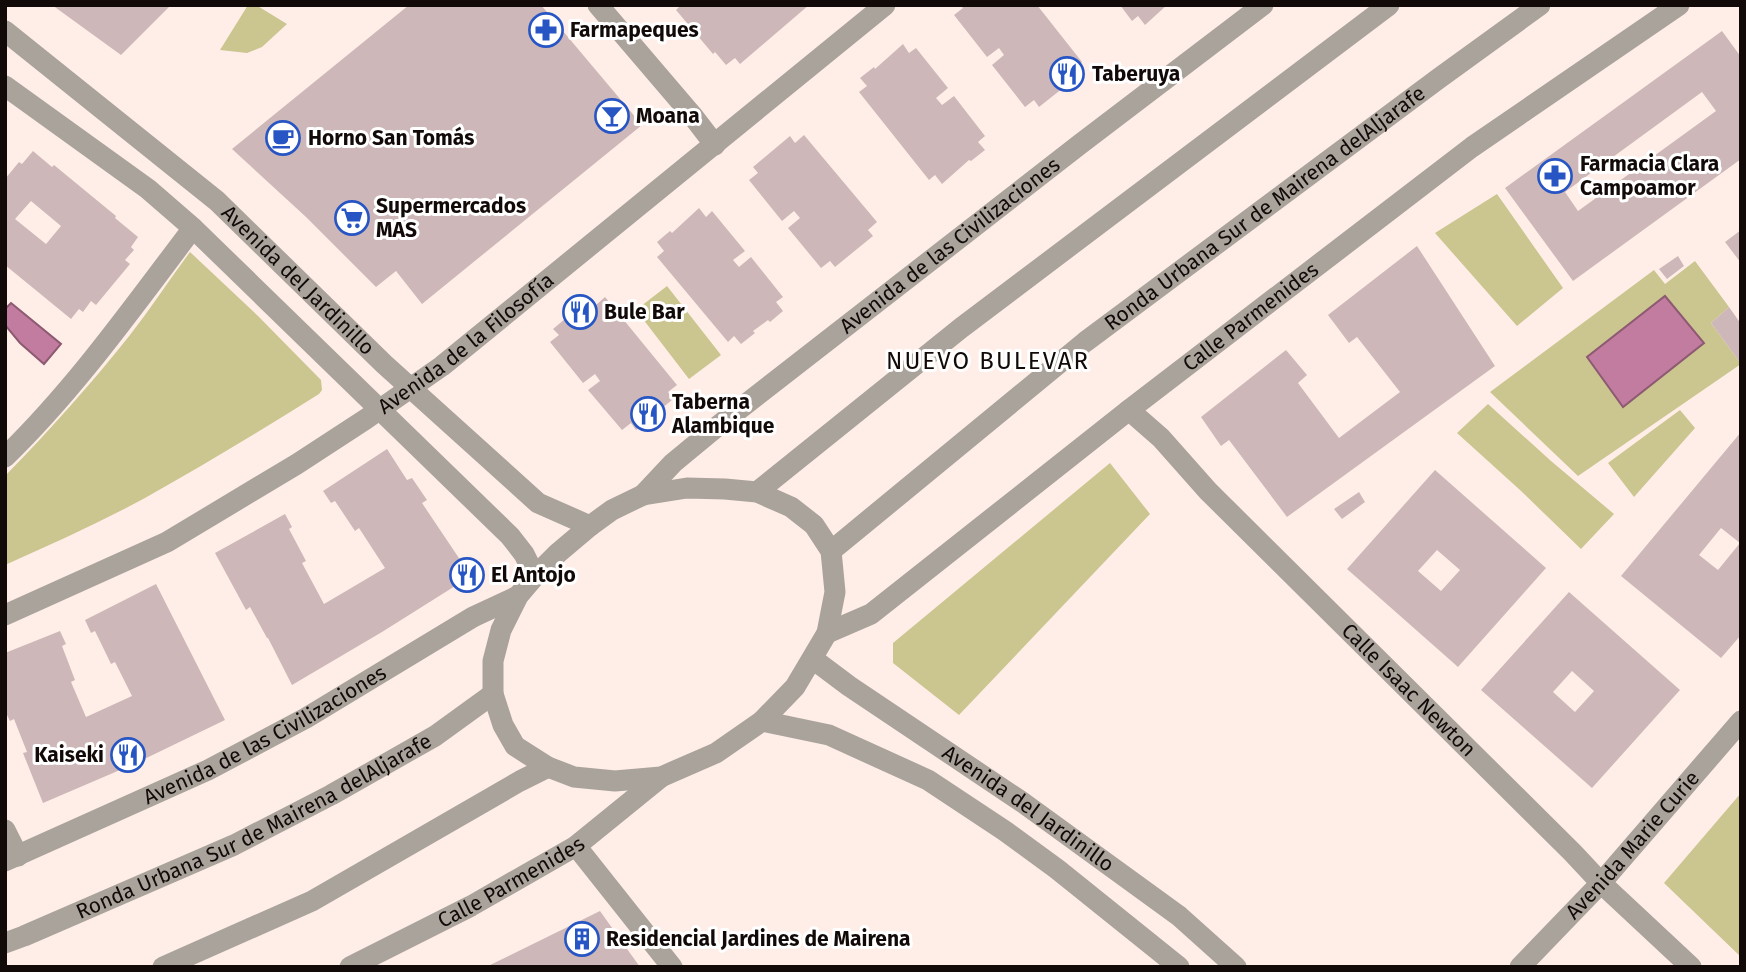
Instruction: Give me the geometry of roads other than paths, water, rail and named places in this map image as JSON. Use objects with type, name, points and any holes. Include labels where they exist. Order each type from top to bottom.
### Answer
[{"type":"street","points":[[598,5],[715,145]]},
{"type":"street","name":"Avenida de la Filosofía","points":[[5,615],[167,542],[297,464],[411,388],[442,366],[885,5]]},
{"type":"street","name":"Avenida de las Civilizaciones","points":[[643,495],[673,463],[719,425],[1263,5]]},
{"type":"street","points":[[757,492],[961,328],[1390,5]]},
{"type":"street","name":"Ronda Urbana Sur de Mairena delAljarafe","points":[[831,551],[1085,342],[1540,5]]},
{"type":"street","name":"Calle Parmenides","points":[[827,633],[871,614],[1129,410],[1472,147],[1679,5]]},
{"type":"street","name":"Avenida del Jardinillo","points":[[5,31],[217,201],[384,364],[538,503],[590,526]]},
{"type":"street","name":"Avenida del Jardinillo","points":[[5,86],[148,189],[193,228],[510,536],[524,554],[535,576]]},
{"type":"street","points":[[5,457],[27,436],[108,341],[193,228]]},
{"type":"street","name":"Calle Isaac Newton","points":[[1129,410],[1161,438],[1208,491],[1601,883],[1691,967]]},
{"type":"street","points":[[687,488],[757,492],[791,507],[814,525],[831,551],[835,592],[827,633],[813,659],[795,687],[762,722],[716,753],[661,777],[615,781],[574,777],[548,767],[515,746],[503,725],[493,694],[493,661],[501,631],[519,596],[535,576],[590,526],[612,510],[643,495],[687,488]]},
{"type":"street","name":"Avenida de las Civilizaciones","points":[[11,858],[208,770],[318,711],[473,617],[519,596]]},
{"type":"street","name":"Avenida del Jardinillo","points":[[813,659],[1022,802],[1179,916],[1236,967]]},
{"type":"street","name":"Ronda Urbana Sur de Mairena delAljarafe","points":[[5,943],[234,845],[435,736],[493,694]]},
{"type":"street","name":"Avenida Marie Curie","points":[[1520,967],[1601,883],[1741,721]]},
{"type":"street","name":"Avenida del Jardinillo","points":[[762,722],[829,736],[928,780],[1057,869],[1180,967]]},
{"type":"street","points":[[163,967],[312,901],[548,767]]},
{"type":"street","name":"Calle Parmenides","points":[[350,967],[471,906],[576,846],[661,777]]},
{"type":"street","points":[[5,830],[11,858]]},
{"type":"street","points":[[576,846],[672,967]]},
{"type":"place","name":"Farmapeques","points":[[546,30]]},
{"type":"place","name":"Taberuya","points":[[1067,74]]},
{"type":"place","name":"Moana","points":[[612,116]]},
{"type":"place","name":"Horno San Tomás","points":[[283,138]]},
{"type":"place","name":"Farmacia Clara Campoamor","points":[[1555,176]]},
{"type":"place","name":"Supermercados MAS","points":[[352,218]]},
{"type":"place","name":"Bule Bar","points":[[580,312]]},
{"type":"place","name":"Taberna Alambique","points":[[648,414]]},
{"type":"place","name":"El Antojo","points":[[467,575]]},
{"type":"place","name":"Kaiseki","points":[[128,755]]},
{"type":"place","name":"Residencial Jardines de Mairena","points":[[582,939]]},
{"type":"district","name":"NUEVO BULEVAR","points":[[988,361]]}]
